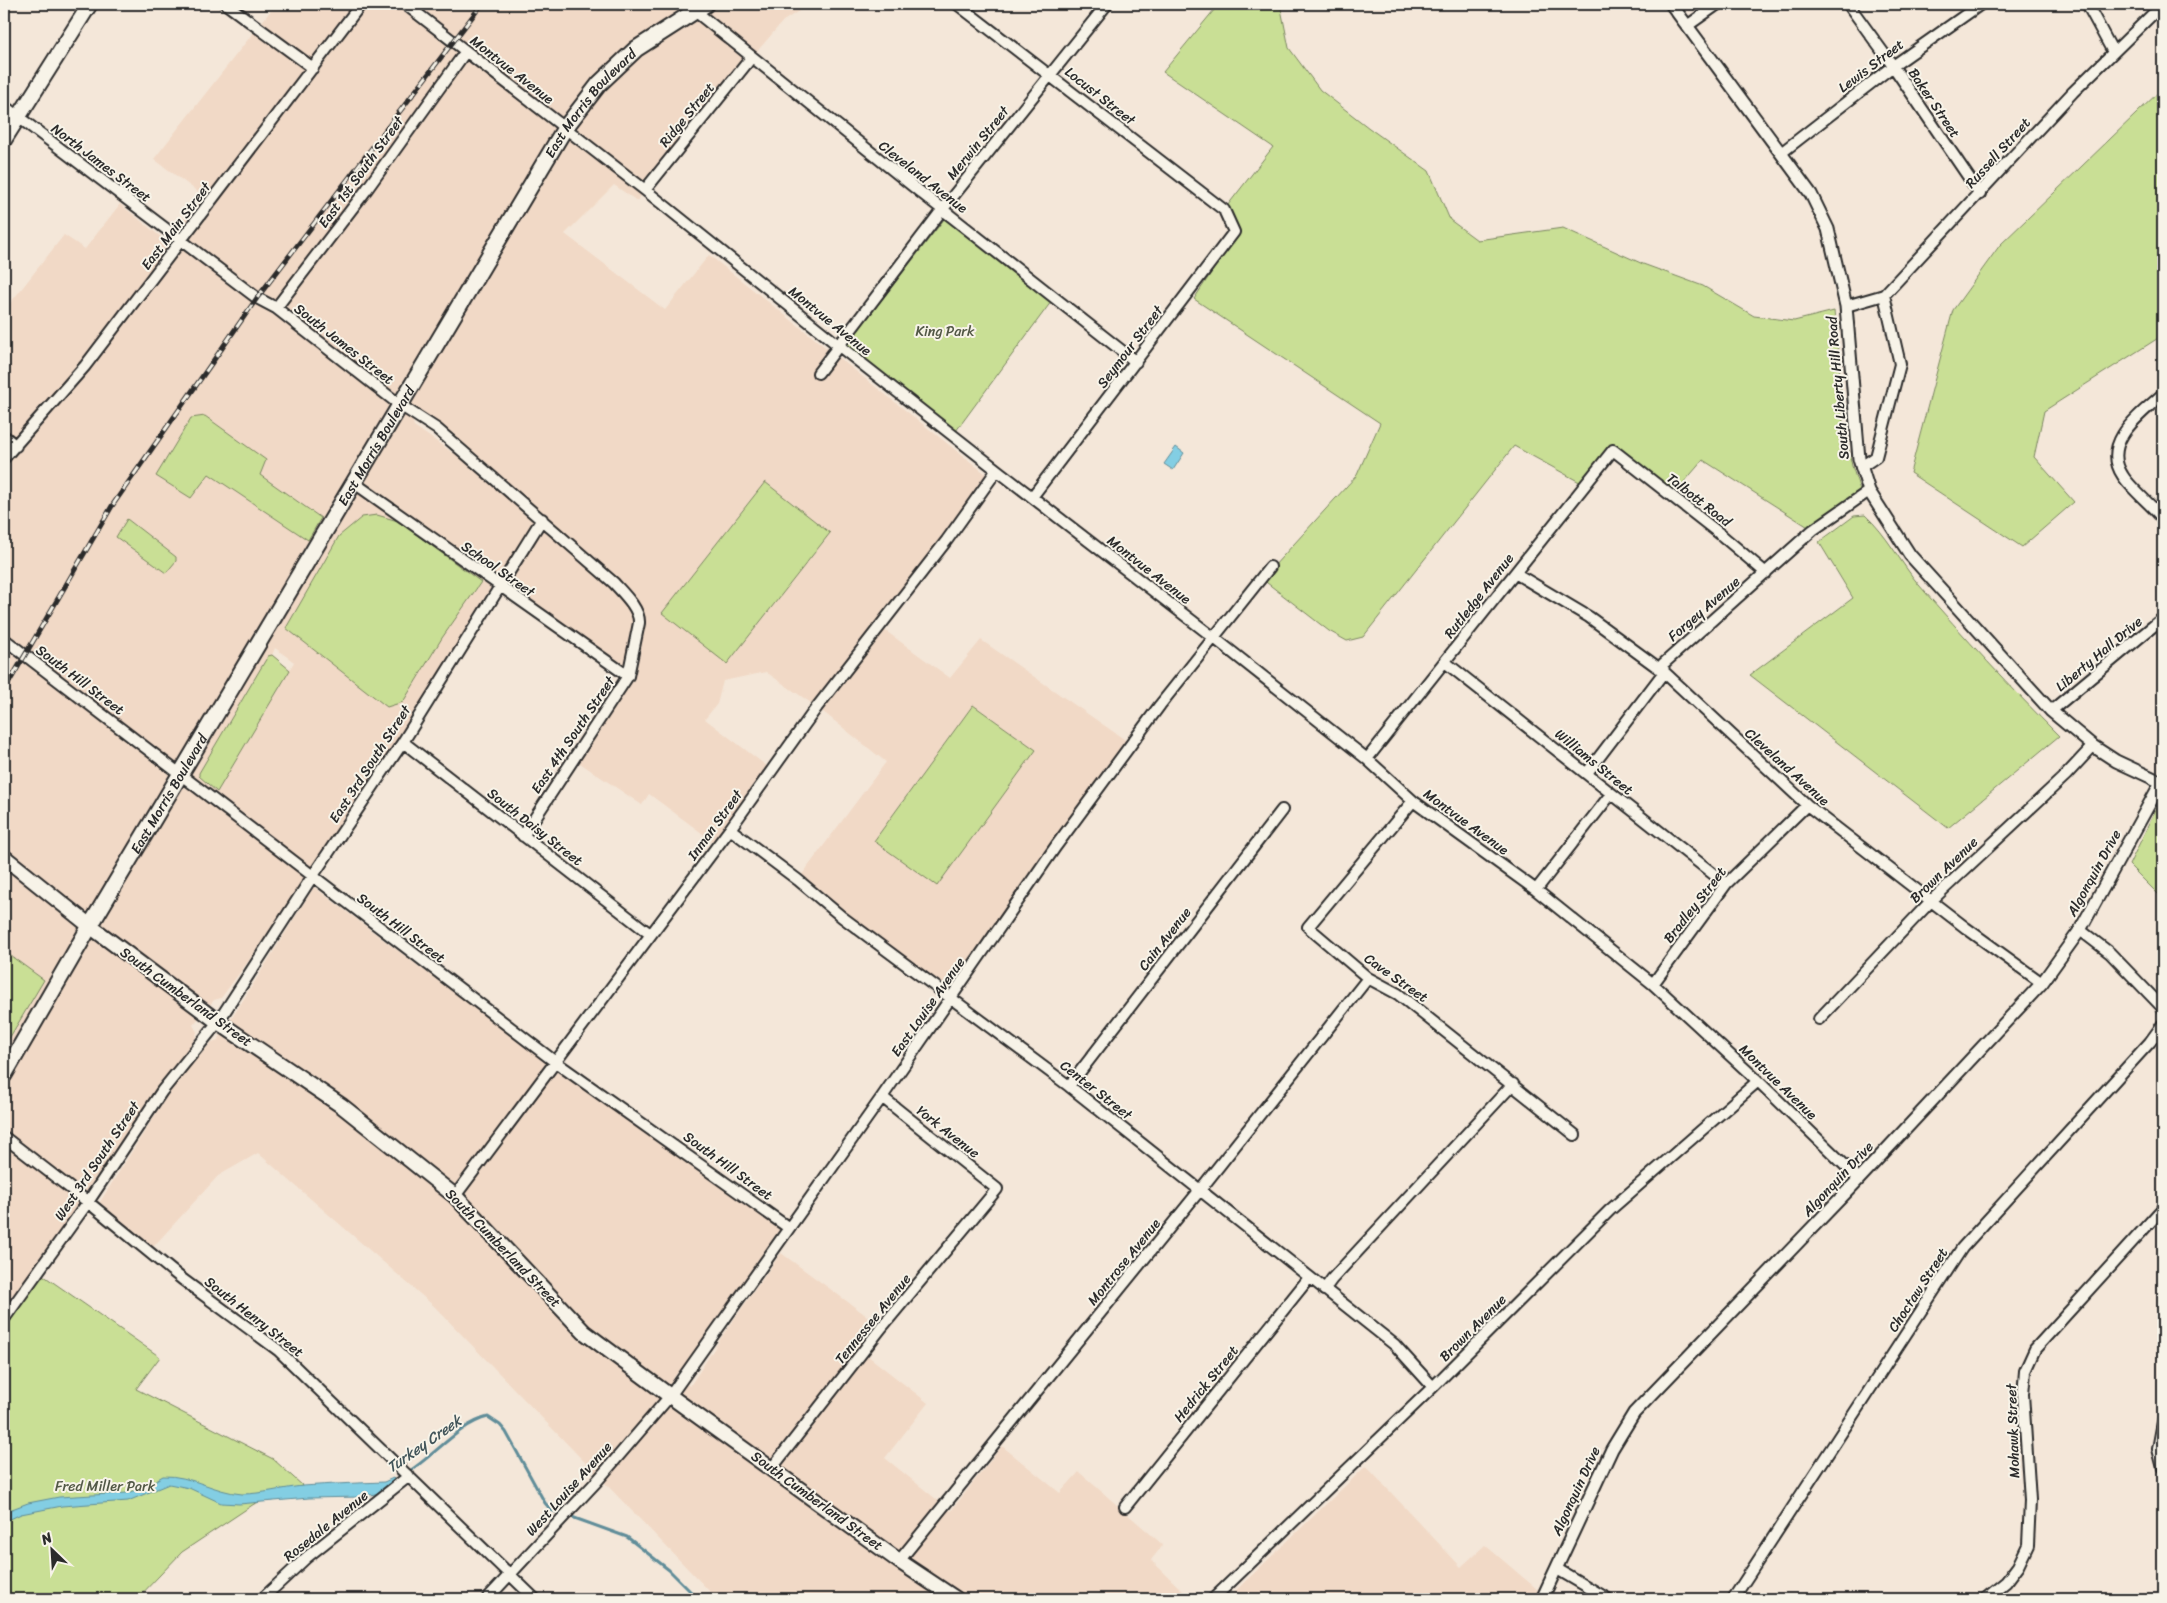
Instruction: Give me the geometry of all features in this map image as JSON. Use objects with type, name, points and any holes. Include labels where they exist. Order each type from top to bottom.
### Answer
[{"type":"main road","points":[[4,140],[90,4]]},
{"type":"main road","name":"East Morris Boulevard","points":[[4,1075],[353,482],[565,128],[598,84],[636,49],[701,7]]},
{"type":"main road","name":"South Cumberland Street","points":[[4,857],[90,926],[218,1022],[342,1106],[455,1196],[584,1332],[899,1561],[956,1599]]},
{"type":"street","points":[[226,4],[313,68]]},
{"type":"street","name":"East Main Street","points":[[4,458],[85,366],[361,4]]},
{"type":"street","name":"Montvue Avenue","points":[[404,4],[645,190],[997,470],[1214,637],[1368,759],[1413,801],[1536,890],[1653,984],[1758,1081],[1859,1179]]},
{"type":"street","name":"Locust Street","points":[[958,4],[1224,210]]},
{"type":"street","name":"Merwin Street","points":[[818,373],[942,210],[1106,4]]},
{"type":"street","name":"South Liberty Hill Road","points":[[1671,4],[1811,194],[1828,229],[1846,306],[1859,459],[1869,491],[1910,556],[2051,711],[2093,746],[2116,761],[2162,780]]},
{"type":"street","points":[[1687,26],[1718,4]]},
{"type":"street","name":"Baker Street","points":[[1848,4],[1893,66],[1980,194]]},
{"type":"street","name":"Lewis Street","points":[[1780,153],[1893,66],[1981,4]]},
{"type":"street","points":[[2087,4],[2113,52]]},
{"type":"street","name":"Russell Street","points":[[1884,295],[2073,92],[2163,4]]},
{"type":"street","name":"Cleveland Avenue","points":[[701,7],[751,58],[1136,362]]},
{"type":"street","name":"East 1st South Street","points":[[276,308],[367,189],[466,51]]},
{"type":"street","name":"Ridge Street","points":[[645,190],[751,58]]},
{"type":"street","name":"North James Street","points":[[4,106],[182,241]]},
{"type":"street","name":"Seymour Street","points":[[1032,497],[1234,232],[1224,210]]},
{"type":"street","name":"South James Street","points":[[182,241],[257,298],[276,308],[400,405],[438,429],[542,519],[622,592]]},
{"type":"street","points":[[1846,306],[1884,295],[1900,364],[1876,457],[1862,467]]},
{"type":"street","points":[[2163,394],[2130,424],[2121,436],[2116,449],[2118,463],[2123,476],[2163,519]]},
{"type":"street","points":[[4,436],[16,446]]},
{"type":"street","name":"Rutledge Avenue","points":[[1368,759],[1514,573],[1614,450]]},
{"type":"street","name":"Talbott Road","points":[[1614,450],[1766,573]]},
{"type":"street","name":"Inman Street","points":[[455,1196],[554,1061],[730,829],[817,708],[947,540],[997,470]]},
{"type":"street","name":"School Street","points":[[353,482],[628,676]]},
{"type":"street","name":"Forgey Avenue","points":[[1587,773],[1664,672],[1663,664],[1813,530],[1869,491]]},
{"type":"street","name":"East 3rd South Street","points":[[218,1022],[312,877],[403,742],[542,519]]},
{"type":"street","name":"East Louise Avenue","points":[[670,1396],[882,1098],[1056,846],[1160,705],[1270,567]]},
{"type":"street","name":"Cleveland Avenue","points":[[1514,573],[1589,617],[1664,672],[1806,805],[2042,983]]},
{"type":"street","name":"East 4th South Street","points":[[523,836],[628,676],[640,617],[622,592]]},
{"type":"street","name":"Liberty Hall Drive","points":[[2051,711],[2163,618]]},
{"type":"street","name":"South Hill Street","points":[[4,639],[554,1061],[790,1228]]},
{"type":"street","name":"Williams Street","points":[[1445,662],[1726,884]]},
{"type":"street","name":"South Daisy Street","points":[[403,742],[650,934]]},
{"type":"street","name":"Brown Avenue","points":[[1819,1019],[1931,901],[2066,775],[2093,746]]},
{"type":"street","name":"Algonquin Drive","points":[[1542,1599],[1612,1448],[1634,1413],[1859,1179],[2042,983],[2080,930],[2162,780]]},
{"type":"street","points":[[1536,890],[1611,794]]},
{"type":"street","name":"Cave Street","points":[[1413,801],[1308,927],[1368,978],[1398,994],[1576,1135]]},
{"type":"street","name":"Bradley Street","points":[[1653,984],[1726,884],[1806,805]]},
{"type":"street","name":"Cain Avenue","points":[[1069,1086],[1282,810]]},
{"type":"street","name":"Center Street","points":[[730,829],[1069,1086],[1395,1345],[1433,1387]]},
{"type":"street","points":[[2080,930],[2110,953],[2163,1008]]},
{"type":"street","name":"Montrose Avenue","points":[[899,1561],[1200,1190],[1368,978]]},
{"type":"street","name":"West 3rd South Street","points":[[5,1313],[88,1202],[162,1091],[218,1022]]},
{"type":"street","name":"Choctaw Street","points":[[1733,1599],[1962,1248],[2150,1042],[2163,1024]]},
{"type":"street","name":"Brown Avenue","points":[[1213,1599],[1433,1387],[1610,1210],[1758,1081]]},
{"type":"street","points":[[1324,1290],[1332,1279],[1513,1084]]},
{"type":"street","name":"York Avenue","points":[[882,1098],[997,1189]]},
{"type":"street","name":"South Henry Street","points":[[4,1137],[88,1202],[182,1280],[278,1350],[535,1599]]},
{"type":"street","name":"Tennessee Avenue","points":[[772,1468],[882,1327],[997,1189]]},
{"type":"street","name":"Mohawk Street","points":[[1985,1599],[2006,1582],[2018,1566],[2028,1545],[2030,1500],[2023,1394],[2026,1371],[2035,1349],[2163,1208]]},
{"type":"street","name":"Hedrick Street","points":[[1125,1507],[1310,1278]]},
{"type":"street","name":"West Louise Avenue","points":[[487,1599],[597,1481],[670,1396]]},
{"type":"street","points":[[2163,1422],[2158,1449],[2163,1468]]},
{"type":"street","name":"Rosedale Avenue","points":[[262,1599],[307,1557],[409,1476]]},
{"type":"street","points":[[1557,1569],[1608,1599]]},
{"type":"shaded area","points":[[276,4],[810,4],[783,21],[637,201],[614,185],[565,234],[665,310],[709,255],[991,478],[879,626],[950,678],[981,640],[1131,744],[952,998],[798,880],[886,762],[817,707],[766,672],[723,681],[717,704],[705,719],[772,770],[718,845],[649,794],[642,805],[574,759],[628,676],[499,586],[403,742],[398,739],[319,866],[221,998],[214,1000],[193,1025],[197,1032],[196,1037],[93,1190],[4,1313],[4,311],[64,235],[85,249],[120,204],[166,241],[202,195],[154,159]],"holes":[[[410,412],[458,447],[453,453],[414,426]],[[275,648],[294,662],[290,669],[272,655]]]},
{"type":"shaded area","points":[[314,887],[562,1074],[779,1227],[780,1231],[691,1357],[673,1378],[690,1386],[725,1332],[781,1253],[882,1327],[863,1352],[928,1403],[885,1458],[951,1511],[1002,1446],[1060,1493],[1079,1472],[1163,1545],[1151,1560],[1191,1599],[717,1599],[435,1307],[258,1153],[218,1176],[152,1248],[98,1205],[176,1082],[212,1042],[218,1040]]},
{"type":"shaded area","points":[[1366,1466],[1461,1567],[1485,1545],[1538,1590],[1535,1599],[1227,1599]]},
{"type":"green space","points":[[1219,4],[1280,4],[1289,48],[1320,90],[1429,171],[1450,220],[1477,240],[1563,228],[1643,264],[1703,286],[1754,316],[1794,321],[1834,311],[1842,416],[1852,466],[1862,496],[1813,530],[1703,460],[1672,496],[1614,450],[1585,485],[1514,446],[1363,637],[1347,641],[1329,631],[1262,579],[1357,475],[1380,423],[1194,299],[1219,261],[1215,257],[1234,232],[1224,210],[1273,147],[1163,72]]},
{"type":"green space","points":[[2163,88],[2163,335],[2044,411],[2034,457],[2074,502],[2022,547],[1910,473],[1953,310],[2000,245]]},
{"type":"green space","name":"King Park","points":[[945,218],[1051,302],[956,431],[847,345]]},
{"type":"green space","points":[[205,416],[266,460],[260,475],[321,518],[308,540],[209,474],[191,498],[156,476],[191,418]]},
{"type":"green space","points":[[765,482],[830,533],[727,664],[662,613]]},
{"type":"green space","points":[[377,515],[398,521],[481,582],[442,638],[403,702],[387,707],[286,628],[339,536],[362,517]]},
{"type":"green space","points":[[1865,515],[1887,540],[1919,585],[1970,643],[2059,736],[1948,828],[1750,675],[1853,598],[1819,542],[1854,516]]},
{"type":"green space","points":[[127,519],[176,557],[176,561],[166,573],[116,537]]},
{"type":"green space","points":[[272,655],[290,670],[217,792],[199,776],[199,773],[268,656]]},
{"type":"green space","points":[[973,705],[1036,750],[937,886],[874,841]]},
{"type":"green space","points":[[2163,795],[2163,899],[2129,865]]},
{"type":"green space","points":[[4,951],[44,980],[4,1047]]},
{"type":"green space","name":"Fred Miller Park","points":[[37,1271],[160,1357],[136,1389],[273,1459],[303,1486],[254,1504],[182,1552],[137,1599],[4,1599],[4,1319]]},
{"type":"water","points":[[1176,447],[1184,453],[1173,470],[1164,464]]},
{"type":"water","name":"Turkey Creek","points":[[163,1476],[183,1478],[232,1493],[242,1494],[303,1486],[384,1482],[393,1478],[397,1482],[385,1492],[360,1497],[309,1498],[239,1504],[221,1503],[189,1488],[169,1484],[128,1501],[62,1506],[21,1514],[4,1522],[4,1512],[28,1503],[59,1497],[127,1493],[142,1488]]},
{"type":"waterway","name":"Turkey Creek","points":[[408,1472],[467,1426],[488,1417],[500,1425],[506,1432],[545,1503],[551,1510],[563,1514]]},
{"type":"waterway","name":"Turkey Creek","points":[[569,1516],[627,1537],[669,1570],[698,1599]]},
{"type":"railway","points":[[4,691],[112,506],[257,298],[482,4]]}]
